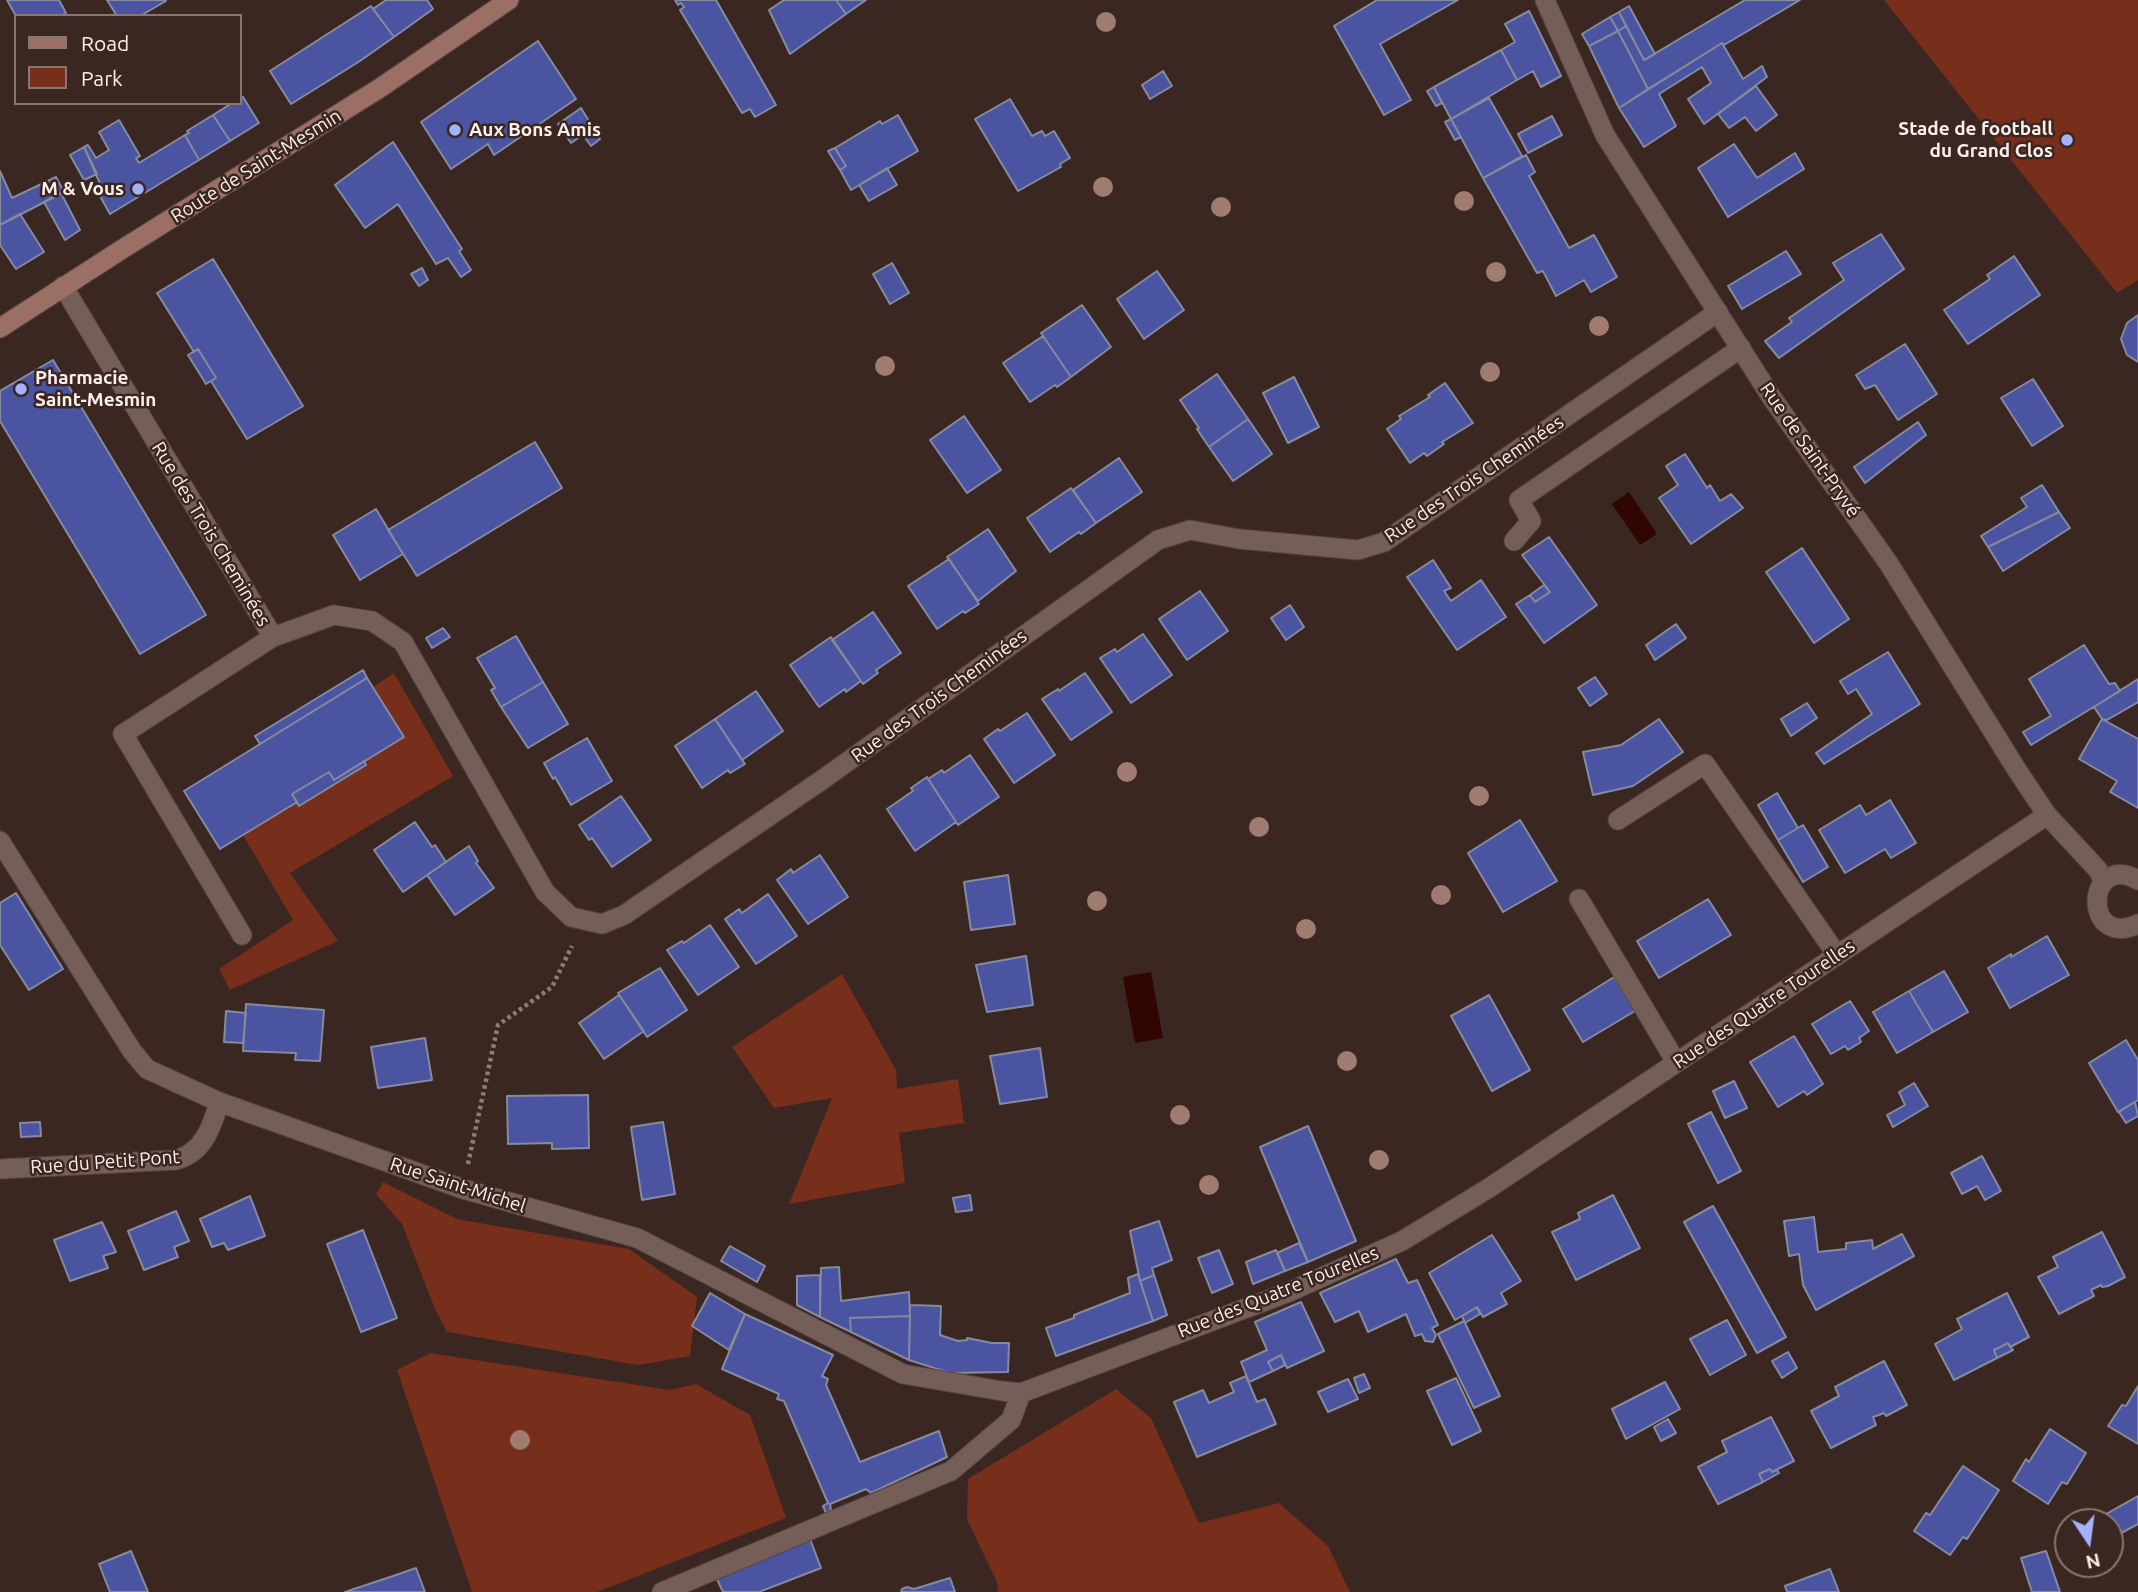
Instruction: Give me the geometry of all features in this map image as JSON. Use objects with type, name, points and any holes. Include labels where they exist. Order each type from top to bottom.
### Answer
[{"type":"main road","name":"Route de Saint-Mesmin","points":[[0,328],[380,88],[509,0]]},
{"type":"street","name":"Rue de Saint-Pryvé","points":[[1545,0],[1605,135],[1772,398],[1889,564],[2047,815],[2098,870],[2104,882]]},
{"type":"street","name":"Rue des Trois Cheminées","points":[[63,286],[273,637]]},
{"type":"street","name":"Rue des Trois Cheminées","points":[[242,935],[123,734],[273,637],[334,615],[372,621],[403,642],[545,892],[571,917],[602,924],[624,915],[819,782],[1158,540],[1190,530],[1239,540],[1358,550],[1384,542],[1718,312]]},
{"type":"street","points":[[1514,541],[1531,521],[1519,500],[1741,348]]},
{"type":"street","points":[[1618,820],[1705,764],[1837,955]]},
{"type":"street","name":"Rue des Quatre Tourelles","points":[[1021,1392],[1289,1292],[1402,1241],[1489,1188],[2047,815]]},
{"type":"street","name":"Rue Saint-Michel","points":[[0,841],[132,1051],[148,1069],[219,1102],[463,1189],[637,1238],[903,1374],[1021,1392]]},
{"type":"street","points":[[2136,929],[2113,927],[2099,915],[2096,897],[2104,882],[2121,875],[2138,880]]},
{"type":"street","points":[[1579,899],[1676,1062]]},
{"type":"street","name":"Rue du Petit Pont","points":[[0,1169],[175,1160],[189,1157],[199,1147],[214,1120],[219,1102]]},
{"type":"street","points":[[662,1592],[951,1471],[1011,1420],[1021,1392]]},
{"type":"path","points":[[463,1189],[498,1025],[552,988],[584,920]]},
{"type":"green space","name":"Stade de football du Grand Clos","points":[[1884,0],[2138,0],[2138,280],[2117,293]]},
{"type":"green space","points":[[394,673],[453,776],[290,873],[338,941],[230,990],[219,969],[293,920],[243,835],[297,802],[300,806],[366,765],[366,760],[403,736],[373,687]]},
{"type":"green space","points":[[842,974],[896,1070],[897,1089],[958,1079],[964,1123],[899,1133],[905,1183],[789,1204],[832,1098],[774,1108],[732,1047]]},
{"type":"green space","points":[[383,1182],[457,1219],[629,1249],[697,1297],[690,1356],[638,1365],[447,1332],[435,1309],[402,1224],[376,1194]]},
{"type":"green space","points":[[430,1353],[670,1390],[696,1384],[750,1415],[786,1518],[597,1592],[472,1592],[397,1370]]},
{"type":"green space","points":[[1116,1389],[1151,1418],[1199,1523],[1279,1503],[1328,1546],[1350,1592],[998,1592],[997,1582],[967,1519],[968,1479]]},
{"type":"shaded area","points":[[1629,492],[1657,534],[1640,545],[1612,504]]},
{"type":"shaded area","points":[[1151,972],[1163,1038],[1135,1043],[1123,977]]},
{"type":"building","points":[[7,0],[59,0],[66,13],[64,14],[15,14]]},
{"type":"building","points":[[107,0],[166,1],[143,14],[116,14]]},
{"type":"building","points":[[386,0],[427,0],[433,9],[394,37],[373,9]]},
{"type":"building","points":[[675,0],[716,0],[776,105],[755,117],[750,109],[742,113],[680,10],[684,7],[681,3],[678,5]]},
{"type":"building","points":[[784,0],[836,0],[846,14],[790,54],[769,10]]},
{"type":"building","points":[[836,0],[866,0],[846,14]]},
{"type":"building","points":[[1377,0],[1458,0],[1380,44],[1411,100],[1384,115],[1334,26]]},
{"type":"building","points":[[1745,0],[1800,0],[1724,45],[1722,43],[1648,89],[1618,31],[1626,26],[1644,60]]},
{"type":"building","points":[[371,6],[394,37],[291,104],[270,71]]},
{"type":"building","points":[[1629,6],[1655,54],[1644,60],[1619,12]]},
{"type":"building","points":[[1529,11],[1561,76],[1541,87],[1533,71],[1517,80],[1501,50],[1515,42],[1505,24]]},
{"type":"building","points":[[1619,12],[1626,26],[1618,31],[1610,17]]},
{"type":"building","points":[[1610,17],[1618,31],[1589,46],[1582,34]]},
{"type":"building","points":[[1618,31],[1648,89],[1619,108],[1589,46]]},
{"type":"building","points":[[538,41],[576,99],[494,155],[488,144],[451,169],[421,122]]},
{"type":"building","points":[[1722,43],[1743,79],[1762,66],[1767,77],[1704,124],[1688,99],[1711,83],[1702,67],[1659,94],[1676,126],[1644,147],[1619,108]]},
{"type":"building","points":[[1501,50],[1517,80],[1451,119],[1434,87]]},
{"type":"building","points":[[1163,71],[1172,86],[1150,99],[1142,85]]},
{"type":"building","points":[[1756,86],[1777,115],[1756,131],[1745,117],[1729,128],[1718,114]]},
{"type":"building","points":[[1434,87],[1442,103],[1436,106],[1427,91]]},
{"type":"building","points":[[242,97],[259,123],[230,141],[213,115],[229,105],[242,105]]},
{"type":"building","points":[[1489,98],[1522,156],[1483,178],[1451,119]]},
{"type":"building","points":[[1010,99],[1032,136],[1042,131],[1045,136],[1054,131],[1070,158],[1060,164],[1061,167],[1018,191],[975,119]]},
{"type":"building","points":[[581,108],[600,139],[591,146],[583,135],[571,143],[558,124]]},
{"type":"building","points":[[213,115],[230,141],[199,160],[185,135]]},
{"type":"building","points":[[898,115],[918,151],[851,190],[840,170],[846,166],[835,148],[880,121],[882,124]]},
{"type":"building","points":[[1552,116],[1562,135],[1528,153],[1518,134]]},
{"type":"building","points":[[1451,119],[1461,137],[1455,140],[1445,122]]},
{"type":"building","points":[[119,120],[140,156],[136,158],[139,163],[185,135],[199,160],[110,214],[96,189],[101,186],[84,147],[88,145],[96,158],[109,150],[99,132]]},
{"type":"building","points":[[393,142],[462,249],[459,251],[471,270],[461,277],[448,258],[436,264],[398,204],[365,228],[335,185]]},
{"type":"building","points":[[1734,144],[1757,178],[1795,153],[1804,169],[1728,217],[1698,168]]},
{"type":"building","points":[[84,147],[97,174],[84,180],[70,155]]},
{"type":"building","points":[[835,148],[846,166],[840,170],[828,151]]},
{"type":"building","points":[[1526,155],[1535,172],[1529,176],[1569,248],[1594,235],[1617,277],[1591,292],[1584,280],[1556,296],[1543,271],[1537,273],[1483,178]]},
{"type":"building","points":[[887,168],[897,185],[869,201],[859,185]]},
{"type":"building","points":[[0,171],[12,198],[56,177],[64,192],[0,225]]},
{"type":"building","points":[[61,193],[80,230],[65,240],[44,202]]},
{"type":"building","points":[[20,214],[44,252],[16,269],[0,245],[0,225]]},
{"type":"building","points":[[1881,234],[1904,269],[1779,358],[1765,341],[1792,322],[1789,318],[1844,280],[1833,263]]},
{"type":"building","points":[[1786,251],[1801,274],[1742,309],[1728,286]]},
{"type":"building","points":[[2014,256],[2040,295],[1968,344],[1944,310],[1990,279],[1987,275]]},
{"type":"building","points":[[213,259],[303,406],[247,439],[211,381],[216,378],[198,349],[194,352],[157,293]]},
{"type":"building","points":[[892,263],[909,293],[890,304],[873,274]]},
{"type":"building","points":[[422,268],[428,280],[419,286],[411,274]]},
{"type":"building","points":[[1157,271],[1184,310],[1144,339],[1117,299]]},
{"type":"building","points":[[1082,305],[1111,347],[1071,377],[1041,333]]},
{"type":"building","points":[[2138,315],[2138,362],[2127,355],[2121,339],[2127,323]]},
{"type":"building","points":[[1043,336],[1071,377],[1030,402],[1003,363]]},
{"type":"building","points":[[1905,344],[1937,394],[1898,420],[1875,385],[1865,389],[1856,375]]},
{"type":"building","points":[[198,349],[216,378],[206,384],[188,355]]},
{"type":"building","points":[[53,360],[206,615],[140,654],[0,421],[0,391]]},
{"type":"building","points":[[1217,374],[1248,419],[1209,447],[1180,400]]},
{"type":"building","points":[[1294,377],[1319,427],[1288,443],[1263,393]]},
{"type":"building","points":[[2033,379],[2063,426],[2032,446],[2001,398]]},
{"type":"building","points":[[1445,383],[1473,423],[1442,442],[1444,444],[1427,456],[1424,453],[1410,463],[1387,429],[1401,419],[1399,416],[1430,397],[1428,395]]},
{"type":"building","points":[[964,416],[1001,470],[967,493],[930,440]]},
{"type":"building","points":[[1248,419],[1272,454],[1233,481],[1209,447]]},
{"type":"building","points":[[1918,422],[1926,435],[1865,483],[1854,467]]},
{"type":"building","points":[[535,442],[562,488],[417,576],[388,530]]},
{"type":"building","points":[[1685,454],[1707,488],[1710,485],[1720,501],[1731,494],[1743,508],[1691,544],[1659,498],[1678,485],[1666,466]]},
{"type":"building","points":[[1119,458],[1142,492],[1096,523],[1073,490]]},
{"type":"building","points":[[2042,485],[2059,512],[1988,547],[1981,536],[2027,507],[2021,498]]},
{"type":"building","points":[[1071,488],[1096,523],[1050,552],[1027,518]]},
{"type":"building","points":[[376,509],[403,554],[360,580],[333,535]]},
{"type":"building","points":[[2059,512],[2070,528],[2003,571],[1988,547]]},
{"type":"building","points":[[988,529],[1016,571],[978,601],[947,557]]},
{"type":"building","points":[[1549,537],[1597,605],[1544,643],[1516,604],[1530,595],[1535,602],[1550,592],[1522,555]]},
{"type":"building","points":[[1802,548],[1849,619],[1814,643],[1766,572]]},
{"type":"building","points":[[949,559],[979,604],[965,613],[963,611],[937,629],[908,586]]},
{"type":"building","points":[[1433,560],[1451,588],[1444,591],[1451,601],[1481,580],[1506,617],[1457,650],[1407,577]]},
{"type":"building","points":[[1544,585],[1550,592],[1535,602],[1530,595]]},
{"type":"building","points":[[1200,591],[1228,631],[1187,660],[1159,619]]},
{"type":"building","points":[[1290,605],[1304,627],[1286,640],[1271,618]]},
{"type":"building","points":[[873,612],[901,653],[876,670],[878,673],[863,684],[832,640]]},
{"type":"building","points":[[1676,624],[1686,638],[1655,660],[1646,645]]},
{"type":"building","points":[[443,628],[450,637],[432,648],[426,638]]},
{"type":"building","points":[[1143,634],[1172,675],[1131,703],[1100,658],[1115,649],[1117,652]]},
{"type":"building","points":[[516,636],[543,682],[501,707],[491,690],[495,688],[477,658]]},
{"type":"building","points":[[831,637],[861,681],[819,707],[790,665]]},
{"type":"building","points":[[2084,645],[2109,684],[2115,683],[2120,691],[2031,745],[2023,732],[2051,716],[2029,679]]},
{"type":"building","points":[[1888,652],[1920,704],[1824,764],[1816,753],[1872,714],[1856,689],[1848,694],[1840,681]]},
{"type":"building","points":[[363,670],[367,678],[260,744],[255,736]]},
{"type":"building","points":[[1085,673],[1112,712],[1071,740],[1042,699]]},
{"type":"building","points":[[1595,677],[1607,694],[1590,706],[1578,688]]},
{"type":"building","points":[[367,678],[404,737],[334,780],[329,772],[292,794],[297,802],[220,849],[184,791]]},
{"type":"building","points":[[2138,679],[2138,702],[2107,720],[2102,719],[2094,707]]},
{"type":"building","points":[[543,682],[568,724],[528,748],[501,707]]},
{"type":"building","points":[[756,691],[783,731],[742,760],[715,719]]},
{"type":"building","points":[[1807,703],[1817,718],[1791,736],[1781,719]]},
{"type":"building","points":[[1027,713],[1055,755],[1014,783],[984,739]]},
{"type":"building","points":[[715,719],[745,764],[730,773],[728,770],[702,788],[675,746]]},
{"type":"building","points":[[1659,719],[1683,752],[1633,786],[1593,795],[1583,752],[1621,745]]},
{"type":"building","points":[[2102,719],[2138,739],[2138,808],[2110,792],[2117,781],[2079,759]]},
{"type":"building","points":[[587,738],[612,781],[571,805],[544,763]]},
{"type":"building","points":[[970,755],[999,797],[958,825],[928,779],[942,770],[944,773]]},
{"type":"building","points":[[364,761],[366,765],[299,806],[292,794],[329,772],[334,780]]},
{"type":"building","points":[[927,777],[956,822],[915,851],[887,809],[913,791],[911,788]]},
{"type":"building","points":[[1777,793],[1798,828],[1778,840],[1758,805]]},
{"type":"building","points":[[621,796],[651,840],[612,867],[592,838],[589,840],[579,825]]},
{"type":"building","points":[[1890,800],[1916,843],[1891,858],[1885,849],[1845,873],[1819,830],[1860,805],[1866,815]]},
{"type":"building","points":[[1520,820],[1557,881],[1503,912],[1468,853]]},
{"type":"building","points":[[415,822],[446,862],[403,892],[374,850]]},
{"type":"building","points":[[1803,825],[1828,867],[1803,882],[1778,840]]},
{"type":"building","points":[[469,846],[478,861],[476,863],[494,888],[455,915],[427,875]]},
{"type":"building","points":[[820,855],[848,897],[808,924],[777,880],[791,869],[793,873]]},
{"type":"building","points":[[1008,875],[1015,924],[971,930],[964,882]]},
{"type":"building","points":[[16,893],[63,969],[29,990],[0,945],[0,903]]},
{"type":"building","points":[[768,894],[797,936],[756,964],[725,919],[739,909],[742,913]]},
{"type":"building","points":[[1708,899],[1731,935],[1659,978],[1637,941]]},
{"type":"building","points":[[710,925],[739,967],[698,995],[667,950],[682,941],[684,943]]},
{"type":"building","points":[[2047,936],[2069,975],[2010,1008],[1988,968]]},
{"type":"building","points":[[1026,956],[1033,1005],[987,1012],[976,965]]},
{"type":"building","points":[[660,968],[687,1010],[647,1037],[618,993]]},
{"type":"building","points":[[1944,971],[1968,1012],[1933,1032],[1909,991]]},
{"type":"building","points":[[1614,977],[1635,1011],[1583,1042],[1563,1009]]},
{"type":"building","points":[[1909,991],[1933,1032],[1897,1053],[1873,1012]]},
{"type":"building","points":[[619,995],[644,1031],[604,1059],[579,1023]]},
{"type":"building","points":[[1489,995],[1530,1070],[1492,1091],[1451,1016]]},
{"type":"building","points":[[1850,1001],[1869,1031],[1859,1038],[1861,1042],[1848,1050],[1845,1046],[1831,1054],[1812,1024]]},
{"type":"building","points":[[246,1004],[324,1010],[320,1061],[295,1060],[296,1053],[243,1051]]},
{"type":"building","points":[[226,1011],[246,1013],[243,1043],[224,1042]]},
{"type":"building","points":[[1794,1036],[1823,1084],[1807,1095],[1804,1091],[1778,1107],[1750,1062]]},
{"type":"building","points":[[425,1038],[432,1080],[378,1088],[371,1047]]},
{"type":"building","points":[[2126,1040],[2138,1060],[2138,1100],[2118,1112],[2089,1063]]},
{"type":"building","points":[[1040,1048],[1047,1097],[1000,1104],[990,1056]]},
{"type":"building","points":[[1734,1081],[1747,1108],[1725,1118],[1713,1091]]},
{"type":"building","points":[[1914,1083],[1928,1106],[1893,1127],[1887,1115],[1905,1105],[1899,1092]]},
{"type":"building","points":[[588,1095],[589,1148],[552,1149],[552,1143],[508,1144],[507,1096]]},
{"type":"building","points":[[2135,1102],[2138,1116],[2126,1123],[2119,1112]]},
{"type":"building","points":[[1711,1112],[1741,1171],[1718,1183],[1688,1124]]},
{"type":"building","points":[[40,1122],[41,1136],[21,1137],[20,1123]]},
{"type":"building","points":[[663,1122],[675,1194],[642,1200],[631,1127]]},
{"type":"building","points":[[1308,1126],[1356,1241],[1308,1262],[1260,1147]]},
{"type":"building","points":[[1982,1156],[2001,1191],[1985,1200],[1977,1186],[1962,1194],[1951,1173]]},
{"type":"building","points":[[970,1195],[972,1210],[956,1212],[953,1198]]},
{"type":"building","points":[[1613,1195],[1640,1248],[1576,1280],[1552,1232],[1580,1219],[1578,1213]]},
{"type":"building","points":[[250,1196],[265,1236],[228,1250],[224,1243],[212,1247],[200,1219]]},
{"type":"building","points":[[1713,1206],[1786,1337],[1757,1353],[1684,1222]]},
{"type":"building","points":[[176,1211],[189,1241],[174,1247],[178,1257],[144,1270],[128,1231]]},
{"type":"building","points":[[1814,1217],[1818,1252],[1846,1249],[1846,1243],[1872,1240],[1873,1249],[1902,1234],[1914,1256],[1816,1310],[1803,1285],[1799,1254],[1789,1256],[1784,1221]]},
{"type":"building","points":[[1159,1221],[1172,1260],[1152,1268],[1154,1275],[1140,1281],[1130,1231]]},
{"type":"building","points":[[102,1222],[116,1252],[103,1256],[108,1268],[70,1281],[54,1240]]},
{"type":"building","points":[[363,1230],[397,1318],[361,1332],[327,1244]]},
{"type":"building","points":[[2102,1232],[2125,1277],[2108,1286],[2101,1285],[2091,1290],[2094,1296],[2059,1314],[2038,1277],[2058,1267],[2053,1257]]},
{"type":"building","points":[[1492,1235],[1521,1281],[1501,1293],[1507,1304],[1483,1317],[1477,1307],[1455,1320],[1429,1273]]},
{"type":"building","points":[[1299,1243],[1308,1262],[1285,1271],[1277,1253]]},
{"type":"building","points":[[730,1246],[765,1266],[757,1282],[721,1261]]},
{"type":"building","points":[[1219,1250],[1233,1284],[1212,1293],[1198,1258]]},
{"type":"building","points":[[1276,1250],[1285,1271],[1253,1284],[1246,1262]]},
{"type":"building","points":[[1396,1259],[1408,1283],[1417,1280],[1438,1325],[1432,1328],[1436,1335],[1433,1342],[1425,1341],[1422,1334],[1415,1336],[1406,1314],[1368,1332],[1359,1311],[1335,1322],[1320,1293]]},
{"type":"building","points":[[839,1267],[841,1301],[909,1292],[910,1316],[850,1318],[851,1332],[820,1317],[821,1268]]},
{"type":"building","points":[[1138,1274],[1153,1321],[1056,1356],[1046,1328],[1130,1293],[1128,1278]]},
{"type":"building","points":[[820,1275],[820,1317],[797,1305],[797,1276]]},
{"type":"building","points":[[1154,1275],[1167,1315],[1153,1321],[1140,1281]]},
{"type":"building","points":[[710,1293],[745,1314],[729,1350],[692,1326]]},
{"type":"building","points":[[2007,1293],[2029,1337],[2010,1347],[2008,1343],[1994,1350],[1997,1358],[1954,1380],[1935,1344],[1962,1329],[1957,1319]]},
{"type":"building","points":[[1301,1302],[1324,1351],[1287,1368],[1281,1355],[1268,1362],[1273,1371],[1249,1382],[1241,1362],[1267,1350],[1255,1322]]},
{"type":"building","points":[[910,1305],[941,1306],[940,1335],[958,1341],[967,1338],[1009,1343],[1008,1372],[950,1373],[909,1360]]},
{"type":"building","points":[[1477,1307],[1480,1314],[1465,1323],[1462,1316]]},
{"type":"building","points":[[745,1314],[833,1355],[822,1376],[828,1379],[826,1385],[860,1462],[939,1431],[947,1457],[871,1493],[866,1489],[830,1504],[831,1510],[826,1513],[823,1506],[828,1503],[784,1401],[777,1399],[779,1394],[722,1369]]},
{"type":"building","points":[[910,1316],[909,1360],[851,1332],[850,1318]]},
{"type":"building","points":[[1727,1320],[1746,1355],[1710,1375],[1690,1339]]},
{"type":"building","points":[[1464,1321],[1500,1396],[1474,1408],[1438,1334]]},
{"type":"building","points":[[2008,1343],[2013,1350],[1997,1358],[1994,1350]]},
{"type":"building","points":[[1788,1352],[1797,1368],[1782,1378],[1772,1361]]},
{"type":"building","points":[[1281,1355],[1285,1365],[1273,1371],[1268,1362]]},
{"type":"building","points":[[1884,1361],[1907,1405],[1886,1416],[1884,1413],[1873,1417],[1876,1425],[1831,1448],[1811,1411],[1839,1396],[1835,1387]]},
{"type":"building","points":[[1364,1374],[1370,1388],[1359,1393],[1354,1378]]},
{"type":"building","points":[[1246,1376],[1257,1402],[1265,1399],[1276,1424],[1197,1457],[1174,1402],[1203,1390],[1209,1403],[1234,1392],[1230,1383]]},
{"type":"building","points":[[1456,1378],[1481,1431],[1452,1445],[1427,1391]]},
{"type":"building","points":[[1348,1379],[1358,1399],[1328,1412],[1318,1392]]},
{"type":"building","points":[[1665,1382],[1680,1409],[1626,1439],[1612,1409]]},
{"type":"building","points":[[2138,1386],[2138,1444],[2108,1426],[2122,1405],[2126,1406]]},
{"type":"building","points":[[1771,1417],[1794,1461],[1772,1472],[1770,1469],[1759,1474],[1763,1482],[1718,1504],[1698,1467],[1727,1452],[1722,1441]]},
{"type":"building","points":[[1668,1419],[1676,1433],[1661,1441],[1654,1427]]},
{"type":"building","points":[[2050,1429],[2086,1453],[2067,1484],[2062,1482],[2048,1504],[2013,1481],[2026,1459],[2029,1462]]},
{"type":"building","points":[[1963,1466],[1999,1490],[1967,1539],[1963,1537],[1950,1555],[1914,1531],[1926,1513],[1930,1515]]},
{"type":"building","points":[[1770,1469],[1779,1473],[1763,1482],[1759,1474]]},
{"type":"building","points":[[2138,1496],[2138,1524],[2124,1532],[2124,1508],[2117,1508]]},
{"type":"building","points":[[810,1539],[821,1568],[759,1592],[723,1592],[716,1577]]},
{"type":"building","points":[[131,1551],[148,1592],[110,1592],[99,1564]]},
{"type":"building","points":[[2046,1551],[2060,1592],[2032,1592],[2021,1558]]},
{"type":"building","points":[[416,1568],[425,1592],[345,1592],[396,1575]]},
{"type":"building","points":[[1830,1569],[1839,1592],[1787,1592],[1785,1586]]},
{"type":"building","points":[[950,1578],[955,1592],[901,1592],[907,1587],[914,1589]]},
{"type":"place","name":"Aux Bons Amis","points":[[455,130]]},
{"type":"place","name":"Stade de football du Grand Clos","points":[[2067,140]]},
{"type":"place","name":"M & Vous","points":[[138,189]]},
{"type":"place","name":"Pharmacie Saint-Mesmin","points":[[21,389]]}]
